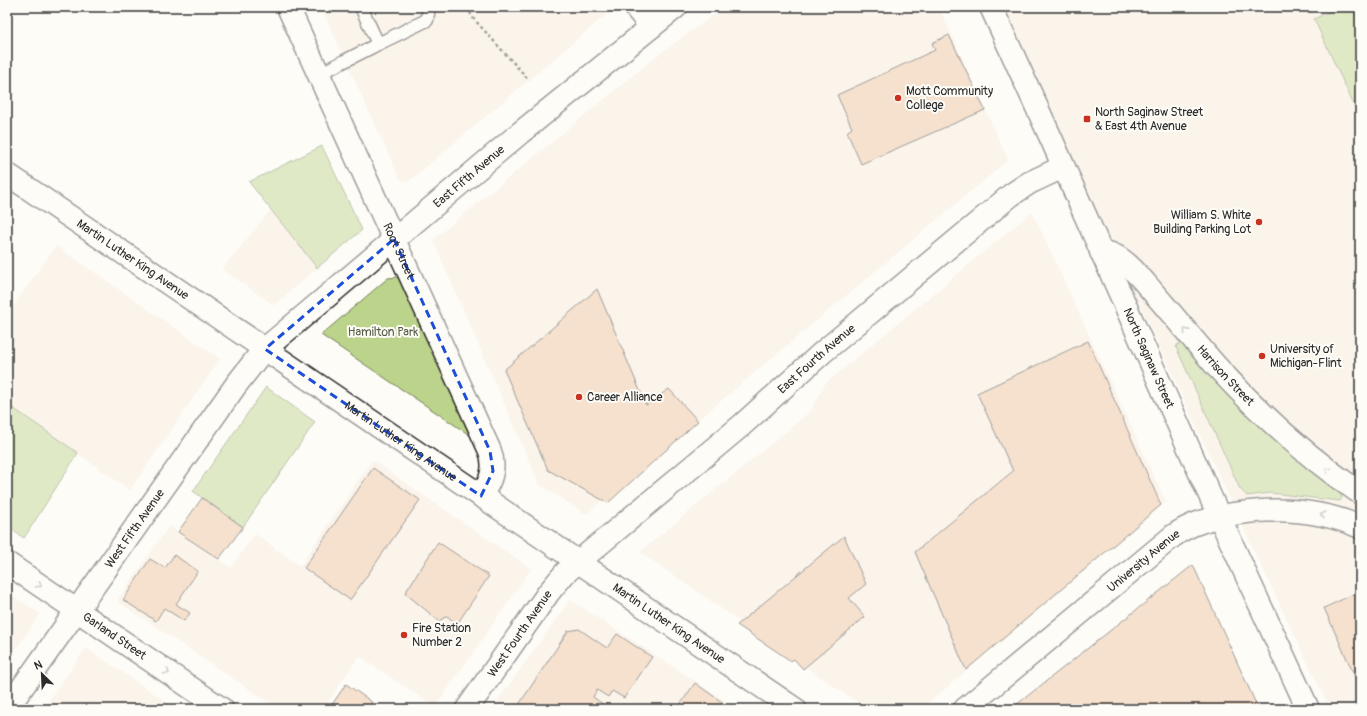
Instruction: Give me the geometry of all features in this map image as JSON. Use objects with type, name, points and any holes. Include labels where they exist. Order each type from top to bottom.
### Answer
[{"type":"main road","name":"Root Street","points":[[288,7],[490,451],[493,471],[489,483],[481,496]]},
{"type":"main road","points":[[635,7],[651,27]]},
{"type":"main road","name":"East Fifth Avenue","points":[[265,349],[279,335],[520,133],[676,7]]},
{"type":"main road","name":"North Saginaw Street","points":[[991,7],[1219,516],[1308,709]]},
{"type":"main road","name":"East Fourth Avenue","points":[[578,562],[742,425],[823,352],[1011,195],[1035,180],[1063,167]]},
{"type":"main road","name":"Martin Luther King Avenue","points":[[7,174],[795,709]]},
{"type":"main road","name":"Harrison Street","points":[[1101,252],[1112,254],[1134,270],[1217,367],[1259,411],[1305,452],[1360,493]]},
{"type":"main road","name":"West Fifth Avenue","points":[[7,709],[236,385],[265,349]]},
{"type":"main road","name":"University Avenue","points":[[965,709],[1173,536],[1192,525],[1219,516],[1264,510],[1292,510],[1320,514],[1360,527]]},
{"type":"main road","name":"West Fourth Avenue","points":[[467,709],[549,592],[565,573],[578,562]]},
{"type":"main road","name":"Garland Street","points":[[7,563],[222,709]]},
{"type":"lane","points":[[361,7],[378,44]]},
{"type":"lane","points":[[319,74],[427,20],[429,7]]},
{"type":"path","points":[[467,7],[473,18],[529,80]]},
{"type":"highlighted area","points":[[394,239],[490,451],[493,471],[481,496],[265,349]]},
{"type":"shaded area","points":[[321,7],[606,7],[608,13],[408,182],[400,179]]},
{"type":"shaded area","points":[[725,7],[939,7],[1008,160],[586,514],[540,485],[433,240],[658,55]]},
{"type":"shaded area","name":"University of Michigan-Flint","points":[[1005,7],[1360,7],[1360,709],[1330,709],[1258,559],[1070,154]]},
{"type":"shaded area","points":[[271,210],[317,268],[274,305],[222,269]]},
{"type":"shaded area","points":[[1032,212],[1166,502],[921,709],[867,709],[640,552],[811,411],[825,384]]},
{"type":"shaded area","points":[[56,246],[220,359],[130,490],[7,404],[7,315]]},
{"type":"shaded area","points":[[372,460],[531,569],[435,707],[359,656],[323,709],[279,709],[117,601],[169,526],[231,568],[255,534],[300,566]]},
{"type":"shaded area","points":[[7,592],[40,614],[7,661]]},
{"type":"shaded area","points":[[570,600],[692,679],[737,709],[492,709]]},
{"type":"shaded area","points":[[86,648],[168,703],[164,709],[43,709]]},
{"type":"green space","points":[[1339,7],[1360,7],[1360,118],[1314,19]]},
{"type":"green space","points":[[322,146],[362,230],[317,268],[249,182]]},
{"type":"green space","name":"Hamilton Park","points":[[398,277],[474,438],[321,335],[388,278]]},
{"type":"green space","points":[[1178,344],[1183,344],[1204,369],[1266,432],[1302,465],[1341,495],[1342,498],[1340,501],[1270,493],[1247,496],[1240,489],[1176,347]]},
{"type":"green space","points":[[266,387],[315,422],[243,527],[193,491]]},
{"type":"green space","points":[[7,404],[78,453],[24,538],[7,527]]},
{"type":"building","name":"Mott Community College","points":[[949,35],[985,110],[861,164],[847,132],[852,128],[837,95],[935,50],[932,43]]},
{"type":"building","name":"Career Alliance","points":[[597,289],[646,405],[669,389],[698,421],[608,503],[548,470],[504,370]]},
{"type":"building","points":[[1088,341],[1161,505],[966,670],[915,552],[1013,471],[977,393]]},
{"type":"building","points":[[373,468],[420,500],[350,600],[304,568]]},
{"type":"building","points":[[202,498],[243,527],[219,559],[178,532]]},
{"type":"building","points":[[844,536],[866,584],[849,598],[865,617],[803,669],[794,659],[791,661],[737,625]]},
{"type":"building","points":[[438,542],[489,576],[457,624],[447,616],[439,621],[405,593]]},
{"type":"building","points":[[174,555],[198,571],[176,604],[190,613],[184,621],[164,608],[156,621],[123,600],[150,559],[165,568]]},
{"type":"building","points":[[1193,565],[1257,706],[1253,709],[1011,709]]},
{"type":"building","points":[[1360,591],[1360,688],[1324,608]]},
{"type":"building","points":[[579,629],[607,648],[617,634],[652,657],[624,698],[612,691],[608,697],[597,690],[593,697],[607,707],[606,709],[516,709],[568,631]]},
{"type":"building","points":[[695,683],[732,709],[677,709]]},
{"type":"building","points":[[346,684],[372,702],[368,709],[329,709]]},
{"type":"place","name":"Mott Community College","points":[[898,98]]},
{"type":"place","name":"North Saginaw Street & East 4th Avenue","points":[[1087,119]]},
{"type":"place","name":"William S. White Building Parking Lot","points":[[1259,222]]},
{"type":"place","name":"University of Michigan-Flint","points":[[1262,356]]},
{"type":"place","name":"Career Alliance","points":[[579,397]]},
{"type":"place","name":"Fire Station Number 2","points":[[404,635]]}]
